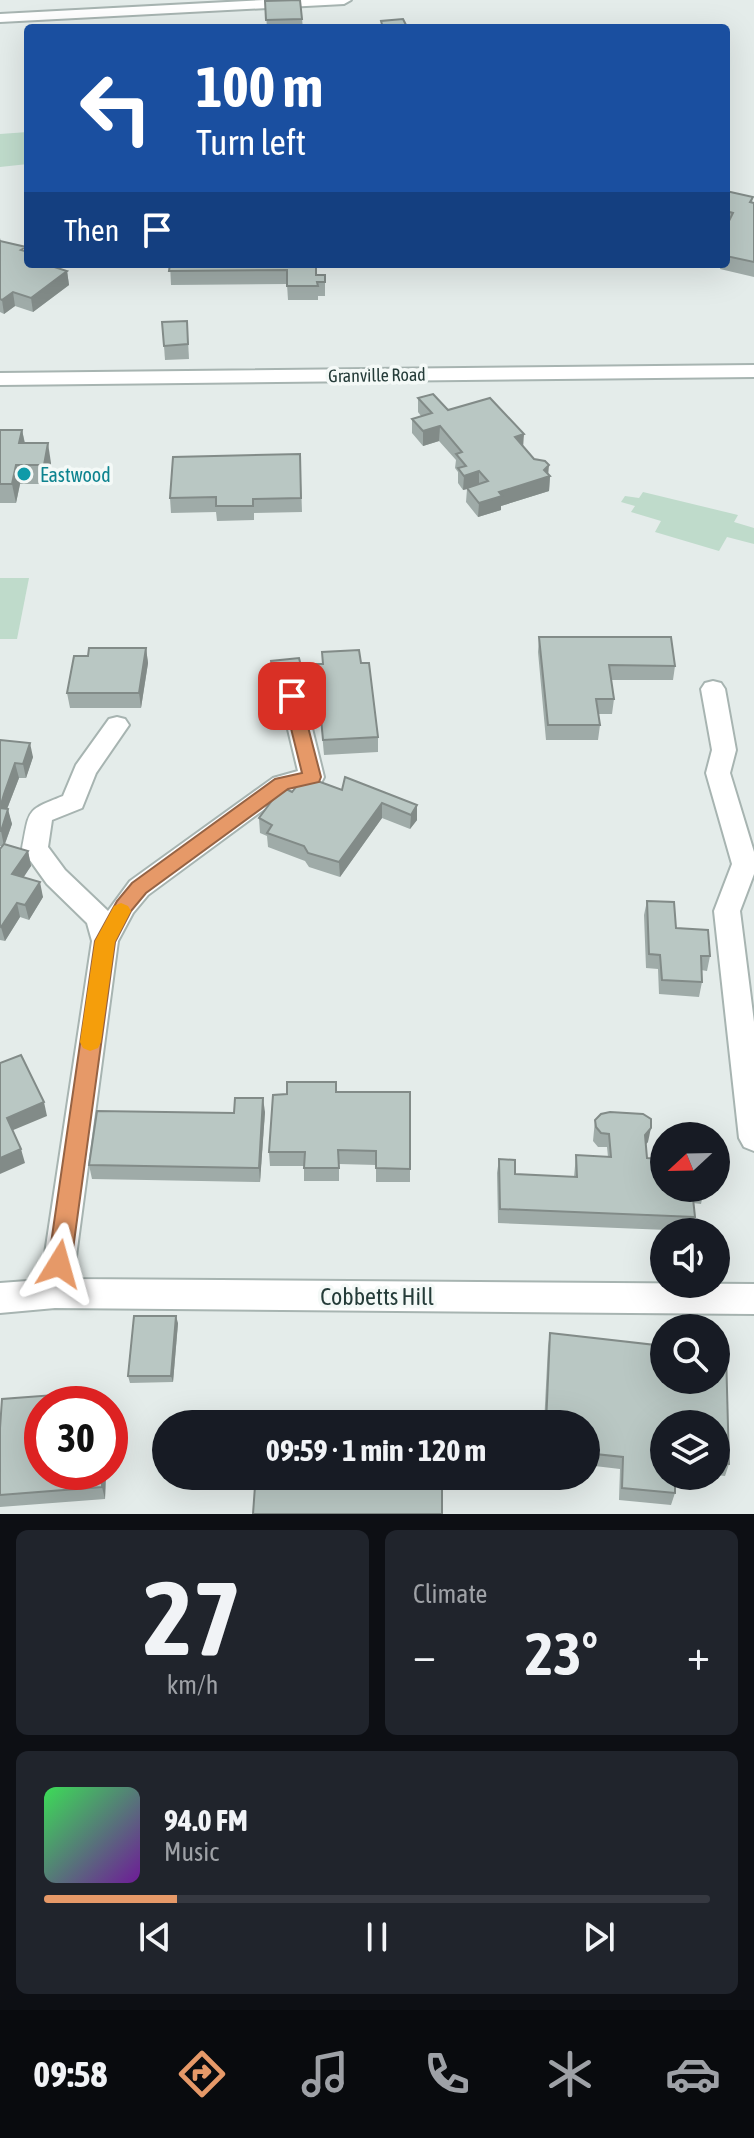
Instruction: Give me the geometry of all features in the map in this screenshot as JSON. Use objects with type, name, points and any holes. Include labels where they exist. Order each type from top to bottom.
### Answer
[{"type":"street","points":[[0,18],[344,0]]},
{"type":"street","name":"Granville Road","points":[[0,379],[754,371]]},
{"type":"street","points":[[713,689],[724,750],[718,773],[745,864],[727,911],[754,1138]]},
{"type":"street","points":[[55,1293],[105,941],[124,906],[139,888],[282,784],[312,777],[292,696]]},
{"type":"street","points":[[105,941],[99,918],[56,877],[35,849],[41,815],[73,802],[85,771],[117,725]]},
{"type":"street","name":"Cobbetts Hill","points":[[0,1298],[55,1293],[754,1299]]},
{"type":"green space","points":[[24,132],[24,164],[0,167],[0,134]]},
{"type":"green space","points":[[643,492],[738,515],[734,522],[754,528],[754,544],[727,537],[719,551],[655,532],[661,521],[631,512],[635,506],[621,502],[625,496],[639,498]]},
{"type":"green space","points":[[0,578],[29,578],[17,639],[0,639]]},
{"type":"building","points":[[300,0],[302,19],[266,20],[265,1]]},
{"type":"building","points":[[403,19],[406,24],[382,24],[381,21]]},
{"type":"building","points":[[730,192],[753,197],[750,202],[754,203],[754,262],[730,257],[730,219],[733,213],[730,212]]},
{"type":"building","points":[[0,241],[24,247],[21,250],[24,251],[24,268],[67,271],[31,298],[13,292],[0,299]]},
{"type":"building","points":[[169,268],[316,268],[316,275],[325,275],[325,282],[317,282],[318,286],[287,286],[287,270],[169,271]]},
{"type":"building","points":[[187,321],[188,344],[164,346],[162,322]]},
{"type":"building","points":[[433,394],[448,410],[490,398],[524,434],[515,437],[534,459],[549,465],[544,470],[550,476],[499,492],[502,496],[479,503],[467,488],[488,481],[479,471],[464,476],[458,468],[466,466],[456,454],[462,452],[440,426],[423,431],[412,419],[432,413],[418,398]]},
{"type":"building","points":[[0,430],[22,430],[19,443],[48,443],[44,465],[16,465],[12,484],[0,484]]},
{"type":"building","points":[[300,454],[301,498],[253,499],[253,506],[216,506],[216,497],[170,498],[173,457]]},
{"type":"building","points":[[539,637],[671,637],[675,666],[609,665],[614,699],[596,699],[600,725],[548,725]]},
{"type":"building","points":[[89,648],[146,648],[139,693],[67,693],[74,656],[88,656]]},
{"type":"building","points":[[359,650],[361,663],[369,663],[378,737],[323,740],[316,664],[323,664],[322,652]]},
{"type":"building","points":[[299,658],[306,686],[277,690],[271,661]]},
{"type":"building","points":[[0,740],[30,743],[23,764],[15,763],[0,808]]},
{"type":"building","points":[[345,777],[417,805],[411,815],[382,803],[339,862],[308,853],[304,846],[267,833],[272,825],[259,818],[282,787],[292,792],[300,782],[307,784],[312,779],[342,790]]},
{"type":"building","points":[[0,808],[8,809],[1,831],[0,831]]},
{"type":"building","points":[[4,844],[28,851],[12,874],[40,882],[25,905],[17,903],[1,927],[0,849]]},
{"type":"building","points":[[647,901],[674,902],[676,928],[708,930],[710,956],[701,956],[702,982],[662,980],[660,955],[649,954]]},
{"type":"building","points":[[21,1055],[44,1102],[7,1118],[21,1149],[0,1158],[0,1063]]},
{"type":"building","points":[[287,1082],[336,1082],[336,1092],[410,1092],[410,1169],[376,1168],[376,1151],[338,1150],[339,1168],[304,1168],[305,1152],[269,1152],[273,1095],[287,1094]]},
{"type":"building","points":[[235,1098],[263,1098],[259,1168],[89,1165],[97,1111],[234,1113]]},
{"type":"building","points":[[601,1114],[643,1114],[651,1119],[650,1129],[645,1135],[647,1158],[650,1158],[650,1202],[693,1202],[695,1217],[500,1209],[499,1159],[515,1160],[515,1174],[577,1177],[576,1155],[611,1157],[609,1134],[601,1133],[596,1127],[595,1120]]},
{"type":"building","points":[[134,1316],[176,1316],[171,1376],[128,1376]]},
{"type":"building","points":[[550,1333],[650,1344],[650,1394],[727,1394],[728,1410],[650,1410],[650,1490],[675,1490],[675,1493],[622,1488],[623,1457],[600,1455],[600,1410],[547,1410]]},
{"type":"building","points":[[24,1397],[24,1490],[64,1490],[0,1495],[2,1399]]},
{"type":"building","points":[[255,1490],[442,1490],[442,1514],[253,1514]]},
{"type":"slow traffic","points":[[90,1042],[105,941],[121,911]]},
{"type":"place","name":"Eastwood","points":[[24,474]]},
{"type":"route","points":[[59,1264],[105,941],[124,906],[139,888],[282,784],[312,777],[292,696]]}]
